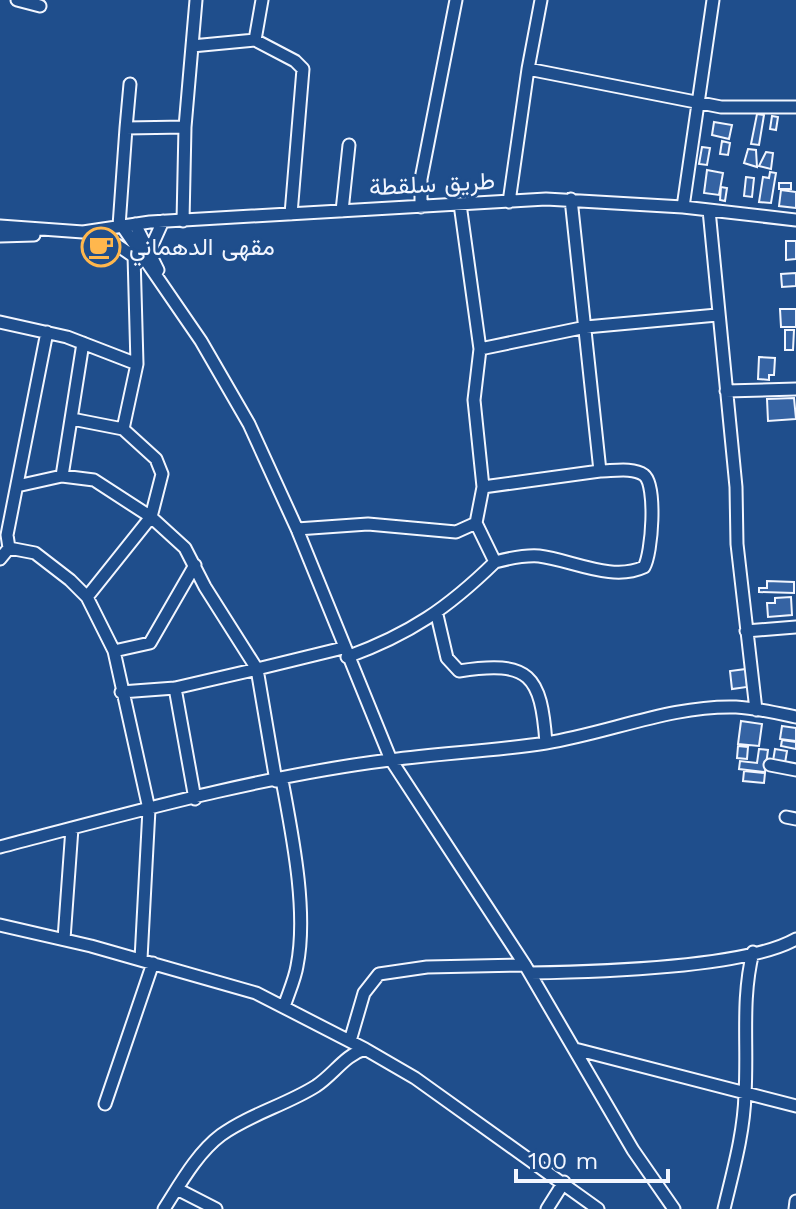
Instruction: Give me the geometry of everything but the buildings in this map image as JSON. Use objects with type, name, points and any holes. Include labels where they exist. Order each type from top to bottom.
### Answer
[{"type":"street","points":[[17,0],[40,6]]},
{"type":"street","points":[[183,221],[185,127],[196,0]]},
{"type":"street","points":[[255,40],[262,0]]},
{"type":"street","points":[[421,207],[421,179],[456,0]]},
{"type":"street","points":[[509,202],[541,0]]},
{"type":"street","points":[[683,207],[713,0]]},
{"type":"street","points":[[192,46],[255,40],[295,61],[303,69],[291,214]]},
{"type":"street","points":[[528,69],[738,108],[796,107]]},
{"type":"street","points":[[130,84],[121,226],[169,292]]},
{"type":"street","points":[[126,128],[185,127]]},
{"type":"street","points":[[342,211],[349,145]]},
{"type":"street","points":[[571,199],[600,471]]},
{"type":"street","name":"طريق سلقطة","points":[[0,236],[77,232],[163,221],[571,199],[683,207],[796,220]]},
{"type":"street","points":[[460,204],[480,349],[474,400],[483,487],[476,523],[495,562]]},
{"type":"street","points":[[709,210],[746,631],[756,710]]},
{"type":"street","points":[[149,252],[163,221]]},
{"type":"street","points":[[135,224],[169,292],[249,424],[297,529],[391,760],[528,969],[633,1150],[674,1209]]},
{"type":"street","name":"طريق سلقطة","points":[[0,226],[77,232]]},
{"type":"street","points":[[77,232],[134,255],[151,270]]},
{"type":"street","points":[[123,429],[137,364],[134,255]]},
{"type":"street","points":[[480,349],[586,327],[717,315]]},
{"type":"street","points":[[0,322],[83,343],[137,364]]},
{"type":"street","points":[[0,559],[9,548],[7,535],[47,332]]},
{"type":"street","points":[[62,476],[83,343]]},
{"type":"street","points":[[726,391],[796,389]]},
{"type":"street","points":[[72,419],[123,429],[160,467],[161,484],[151,517],[87,597]]},
{"type":"street","points":[[121,692],[175,688],[345,653],[393,639],[437,615],[473,587],[495,562],[538,556],[597,570],[636,571],[644,567],[650,552],[650,484],[642,474],[634,471],[600,471],[483,487]]},
{"type":"street","points":[[17,486],[62,476],[94,480],[151,517],[185,548],[257,669],[295,862],[298,965],[284,1007]]},
{"type":"street","points":[[297,529],[368,524],[456,532],[476,523]]},
{"type":"street","points":[[9,548],[35,553],[54,565],[87,597],[114,651],[149,809],[141,959]]},
{"type":"street","points":[[114,651],[150,643],[195,565]]},
{"type":"street","points":[[437,615],[447,658],[459,671],[503,667],[516,671],[537,686],[543,701],[546,743]]},
{"type":"street","points":[[746,631],[796,627]]},
{"type":"street","points":[[175,688],[195,799]]},
{"type":"street","points":[[0,847],[279,780],[391,760],[546,743],[674,713],[724,708],[796,717]]},
{"type":"street","points":[[770,765],[796,770]]},
{"type":"street","points":[[64,939],[72,828]]},
{"type":"street","points":[[0,925],[141,959],[256,993],[392,1063],[598,1209]]},
{"type":"street","points":[[350,1041],[364,993],[379,974],[427,967],[528,969],[702,962],[753,952],[796,939]]},
{"type":"street","points":[[724,1209],[740,1142],[746,1092],[744,1013],[753,952]]},
{"type":"street","points":[[105,1104],[153,963]]},
{"type":"street","points":[[164,1209],[219,1136],[319,1084],[353,1053],[365,1049]]},
{"type":"street","points":[[575,1049],[796,1106]]},
{"type":"street","points":[[547,1209],[564,1182]]},
{"type":"street","points":[[177,1189],[216,1209]]},
{"type":"street","points":[[795,1209],[796,1201]]},
{"type":"place","name":"مقهى الدهماني","points":[[101,247]]}]
